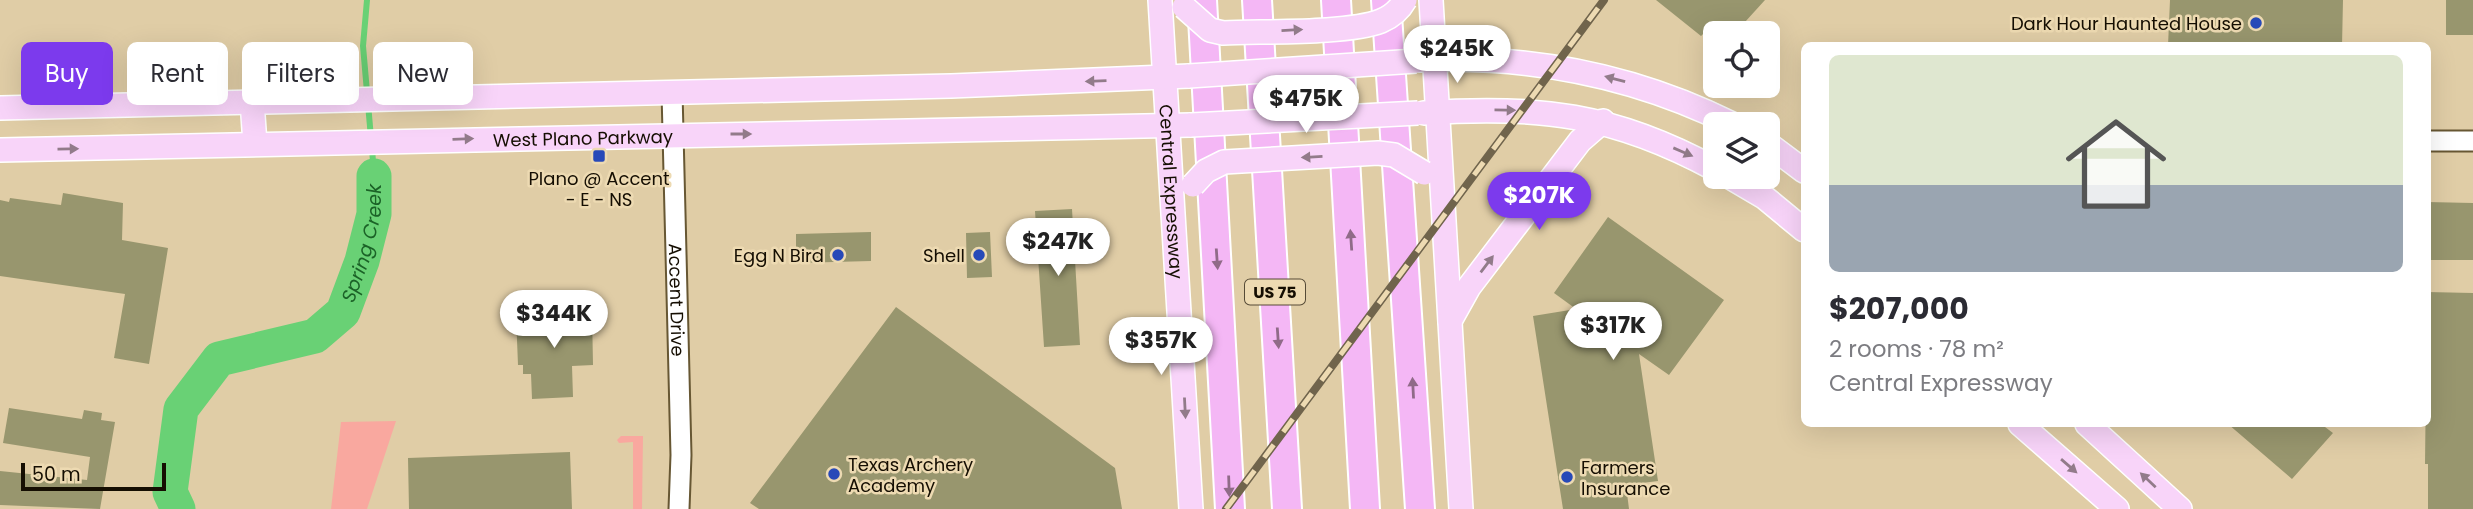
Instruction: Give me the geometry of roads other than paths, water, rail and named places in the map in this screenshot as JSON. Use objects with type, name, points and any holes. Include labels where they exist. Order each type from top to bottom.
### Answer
[{"type":"highway","name":"US 75","points":[[1257,0],[1287,509]]},
{"type":"highway","points":[[1336,0],[1365,509]]},
{"type":"highway","points":[[1387,0],[1420,509]]},
{"type":"highway","points":[[1189,2],[1230,509]]},
{"type":"main road","name":"Central Expressway","points":[[1160,0],[1191,509]]},
{"type":"main road","points":[[1189,2],[1210,30],[1223,33],[1356,27],[1382,21],[1400,9],[1405,0]]},
{"type":"main road","points":[[1431,0],[1425,60],[1427,113],[1441,190],[1461,509]]},
{"type":"main road","points":[[359,98],[1164,78],[1425,60],[1516,61],[1589,72],[1680,100],[1706,112]]},
{"type":"main road","points":[[0,108],[242,102]]},
{"type":"main road","points":[[253,105],[256,144]]},
{"type":"main road","name":"West Plano Parkway","points":[[0,150],[1167,126],[1520,110],[1603,121],[1703,163]]},
{"type":"main road","points":[[1450,321],[1469,287],[1580,141],[1603,121]]},
{"type":"main road","points":[[1174,242],[1193,185],[1206,171],[1224,162],[1378,153],[1394,155],[1424,173],[1441,190]]},
{"type":"main road","points":[[1780,153],[1801,169]]},
{"type":"main road","points":[[1750,189],[1801,221]]},
{"type":"main road","points":[[2023,427],[2117,509]]},
{"type":"main road","points":[[2090,427],[2180,509]]},
{"type":"street","name":"Accent Drive","points":[[672,92],[681,455],[678,509]]},
{"type":"street","points":[[2431,141],[2473,141]]},
{"type":"waterway","name":"Spring Creek","points":[[367,0],[363,46],[371,138]]},
{"type":"waterway","name":"Spring Creek","points":[[372,148],[374,176]]},
{"type":"waterway","name":"Spring Creek","points":[[178,509],[170,492],[181,409],[219,359],[315,336],[343,312],[362,261],[374,214],[374,176]]},
{"type":"railway","points":[[1226,509],[1604,0]]},
{"type":"place","name":"Dark Hour Haunted House","points":[[2256,23]]},
{"type":"place","name":"Plano @ Accent - E - NS","points":[[599,156]]},
{"type":"place","name":"Egg N Bird","points":[[838,255]]},
{"type":"place","name":"Shell","points":[[979,255]]},
{"type":"place","name":"Texas Archery Academy","points":[[834,474]]},
{"type":"place","name":"Farmers Insurance","points":[[1567,477]]}]
